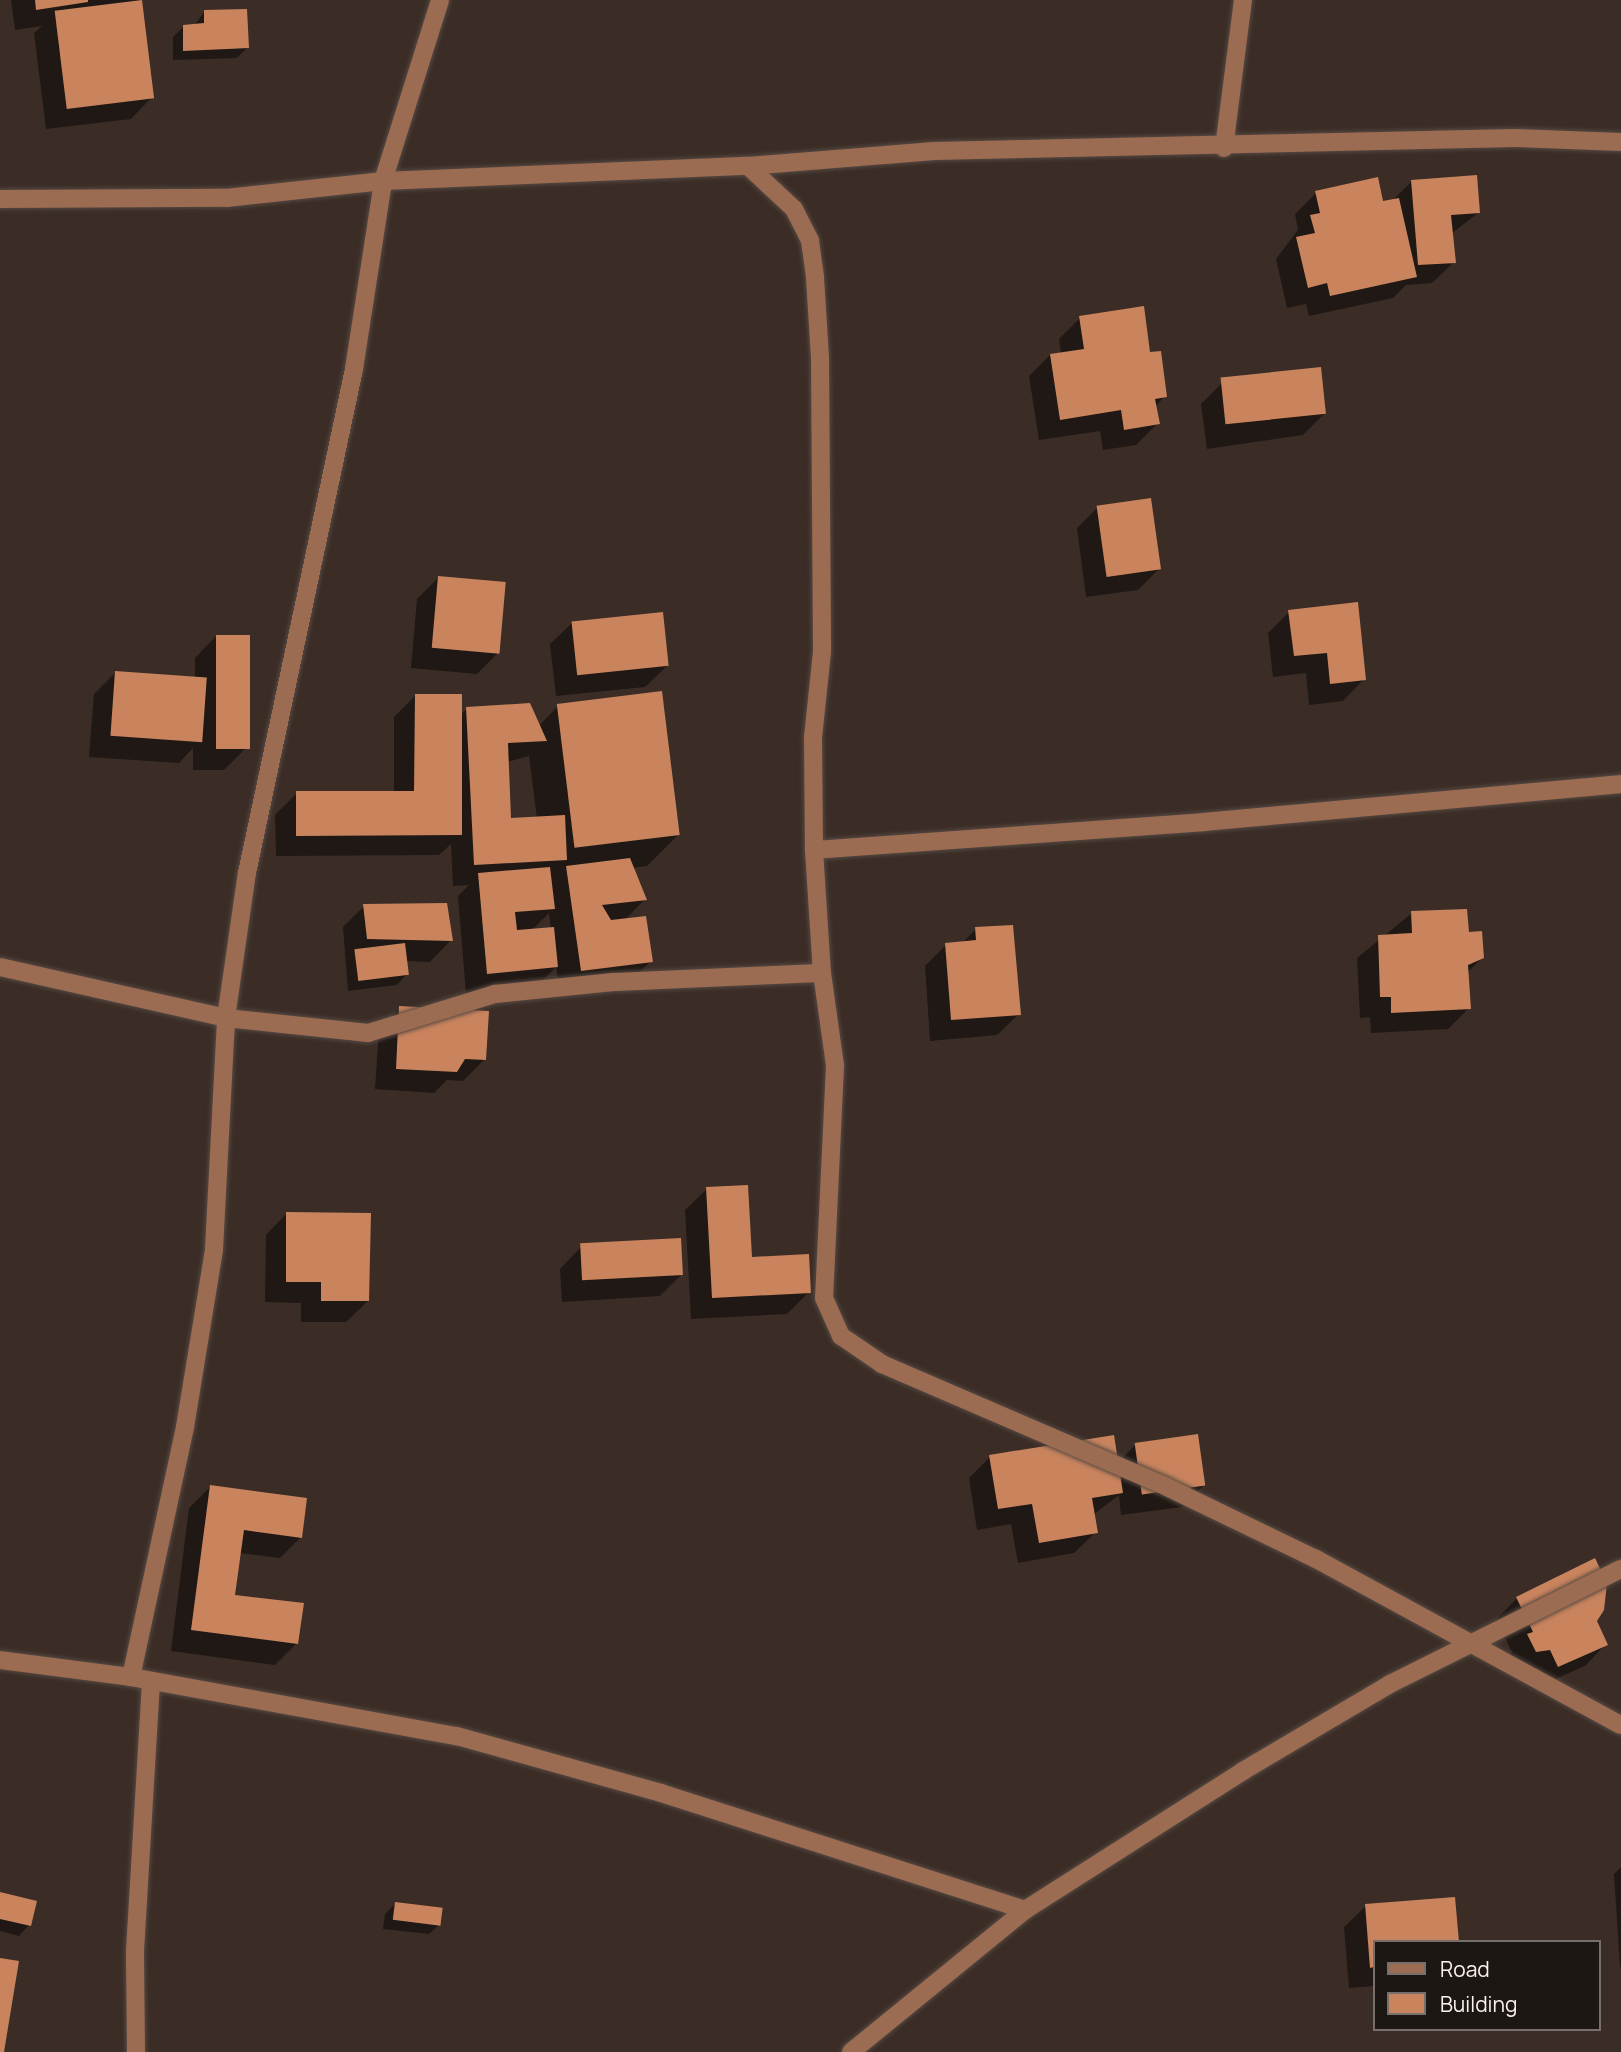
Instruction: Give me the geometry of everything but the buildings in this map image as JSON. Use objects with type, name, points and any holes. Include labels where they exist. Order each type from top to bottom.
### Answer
[{"type":"street","points":[[131,1677],[185,1427],[214,1249],[226,1018],[247,873],[354,369],[383,181],[440,0]]},
{"type":"street","points":[[1224,148],[1243,0]]},
{"type":"street","points":[[0,199],[226,198],[383,181],[748,166],[934,151],[1224,148],[1516,138],[1621,142]]},
{"type":"street","points":[[748,166],[794,209],[810,241],[815,278],[820,358],[822,652],[813,737],[814,849],[822,973],[835,1066],[824,1298],[841,1336],[882,1364],[1167,1487],[1317,1559],[1621,1724]]},
{"type":"street","points":[[814,849],[1204,822],[1621,784]]},
{"type":"street","points":[[0,967],[226,1018],[368,1033],[495,994],[613,982],[822,973]]},
{"type":"street","points":[[850,2052],[1025,1910],[1242,1771],[1471,1642],[1621,1569]]},
{"type":"street","points":[[0,1660],[131,1677],[150,1683],[457,1736],[661,1793],[1025,1910]]},
{"type":"street","points":[[136,2052],[135,1951],[150,1683]]}]
